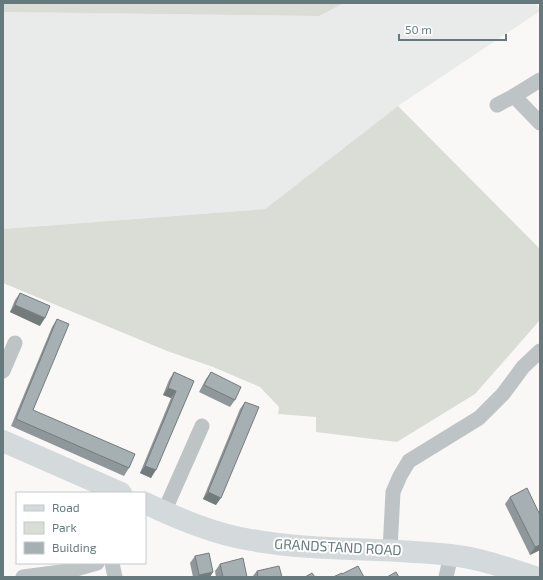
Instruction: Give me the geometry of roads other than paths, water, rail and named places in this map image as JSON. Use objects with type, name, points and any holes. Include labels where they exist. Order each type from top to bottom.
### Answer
[{"type":"street","points":[[497,105],[540,80]]},
{"type":"street","points":[[514,96],[540,123]]},
{"type":"street","points":[[3,372],[15,343]]},
{"type":"street","points":[[390,550],[394,492],[400,476],[409,462],[479,418],[503,394],[523,367],[540,351]]},
{"type":"street","points":[[154,508],[202,426]]},
{"type":"street","points":[[3,441],[115,492]]},
{"type":"street","name":"GRANDSTAND ROAD","points":[[154,508],[201,527],[250,540],[280,545],[390,550],[451,555],[490,563],[535,577]]},
{"type":"street","points":[[446,577],[451,555]]},
{"type":"street","points":[[23,577],[69,570],[93,564]]},
{"type":"street","points":[[112,564],[115,577]]}]
